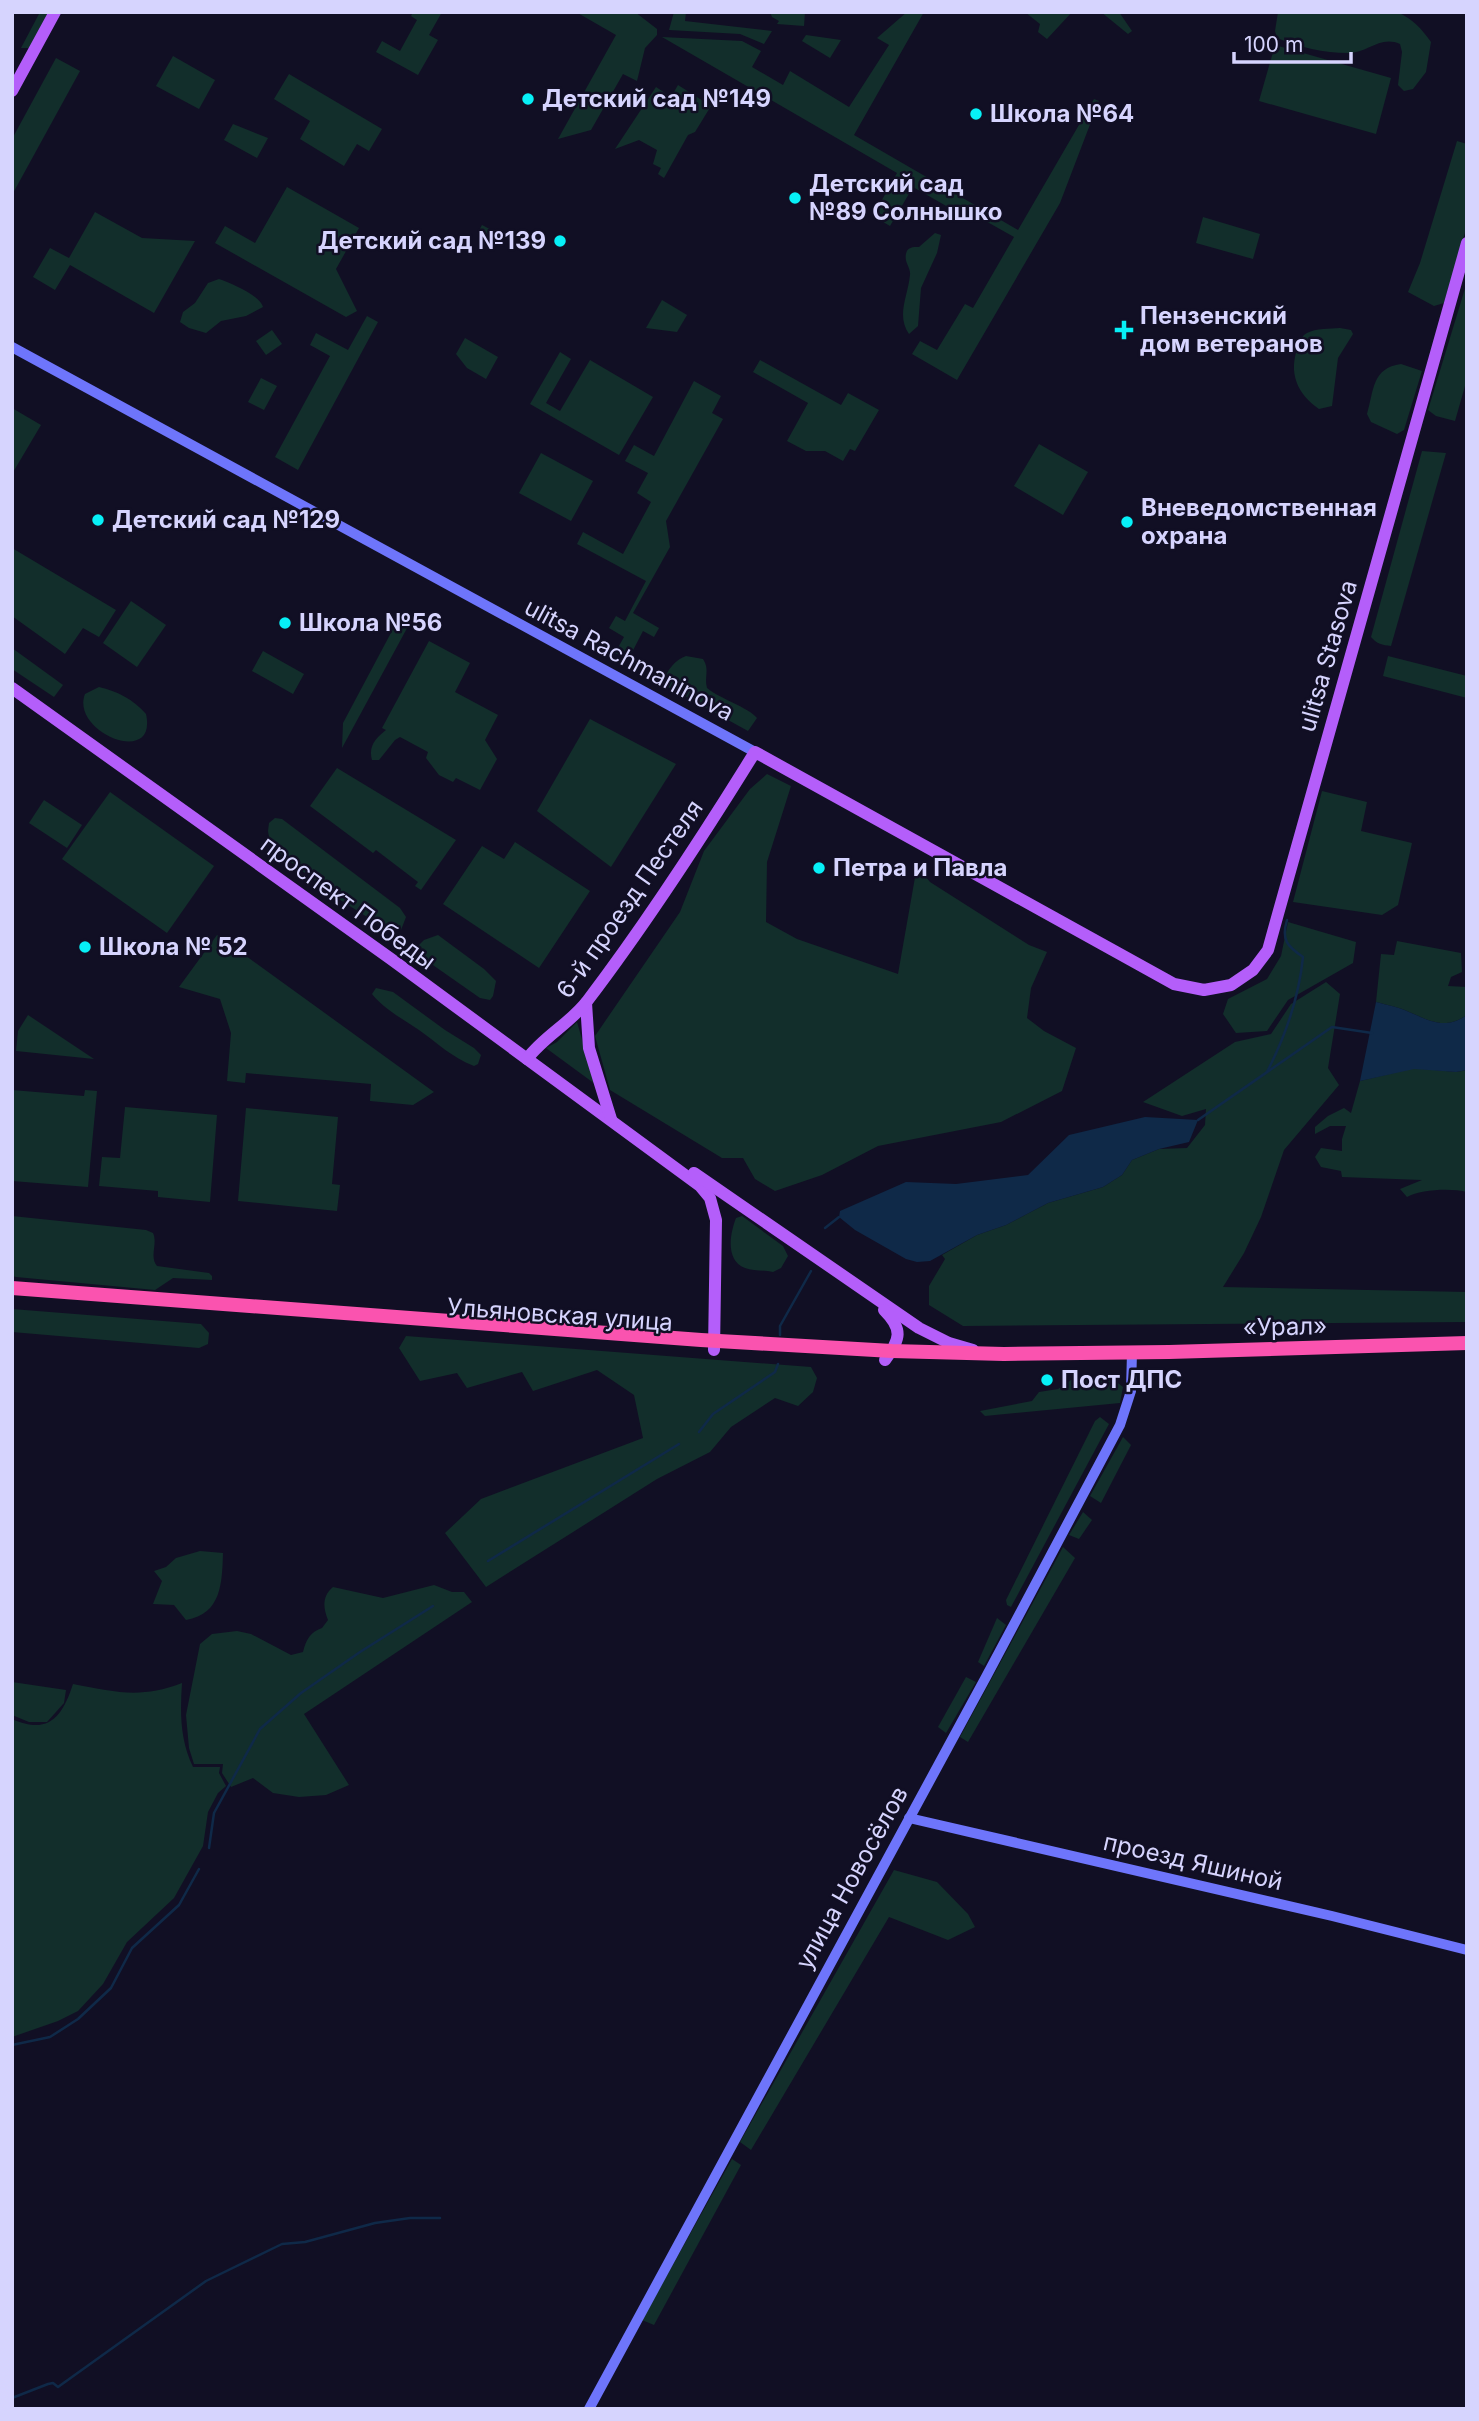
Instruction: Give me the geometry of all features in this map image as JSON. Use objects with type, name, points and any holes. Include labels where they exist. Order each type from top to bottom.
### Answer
[{"type":"highway","name":"Ульяновская улица","points":[[12,1288],[670,1338],[714,1345]]},
{"type":"highway","name":"Ульяновская улица","points":[[12,1297],[1006,1362],[1104,1357]]},
{"type":"highway","name":"«Урал»","points":[[1104,1357],[1467,1343]]},
{"type":"highway","name":"«Урал»","points":[[1132,1356],[1272,1359],[1467,1351]]},
{"type":"highway","name":"Ульяновская улица","points":[[889,1355],[1104,1357]]},
{"type":"main road","points":[[12,91],[55,12]]},
{"type":"main road","name":"ulitsa Stasova","points":[[1231,985],[1253,970],[1268,950],[1467,243]]},
{"type":"main road","name":"проспект Победы","points":[[15,690],[611,1119],[705,1191],[713,1205],[717,1231],[714,1345]]},
{"type":"main road","name":"ulitsa Rachmaninova","points":[[755,752],[1174,984],[1204,990],[1231,985]]},
{"type":"main road","name":"6-й проезд Пестеля","points":[[527,1059],[586,1003],[640,928],[755,752]]},
{"type":"main road","points":[[586,1003],[589,1048],[611,1119]]},
{"type":"main road","name":"проспект Победы","points":[[651,1149],[704,1179],[860,1289],[934,1336],[990,1354]]},
{"type":"main road","points":[[717,1231],[720,1213],[726,1204],[741,1205]]},
{"type":"main road","name":"проспект Победы","points":[[860,1289],[895,1323],[899,1337],[889,1355]]},
{"type":"main road","points":[[670,1338],[706,1334],[711,1330],[714,1321]]},
{"type":"street","name":"ulitsa Rachmaninova","points":[[12,347],[755,752]]},
{"type":"street","name":"улица Новосёлов","points":[[589,2409],[1120,1425],[1132,1391],[1132,1356]]},
{"type":"street","name":"проезд Яшиной","points":[[909,1818],[1467,1950]]},
{"type":"green space","points":[[40,12],[48,12],[47,17],[30,48],[21,48]]},
{"type":"green space","points":[[413,12],[442,12],[429,35],[438,40],[418,75],[376,52],[382,41],[400,51],[417,20],[411,16]]},
{"type":"green space","points":[[576,12],[635,12],[657,29],[657,35],[645,48],[637,81],[623,74],[591,130],[558,139],[616,35]]},
{"type":"green space","points":[[674,12],[686,12],[685,21],[772,31],[764,44],[740,34],[669,30]]},
{"type":"green space","points":[[770,12],[805,12],[804,26],[777,24],[779,21],[772,17]]},
{"type":"green space","points":[[907,12],[924,12],[854,135],[1018,230],[1094,99],[1099,101],[1060,203],[957,380],[912,354],[920,341],[937,350],[965,304],[973,308],[1014,237],[966,210],[962,215],[913,187],[890,226],[873,216],[897,173],[662,37],[742,41],[761,51],[752,67],[783,85],[790,71],[849,107],[889,45],[877,38]]},
{"type":"green space","points":[[1025,12],[1072,12],[1047,39],[1038,32],[1040,24]]},
{"type":"green space","points":[[1101,12],[1119,12],[1132,31],[1128,34]]},
{"type":"green space","points":[[1278,12],[1397,12],[1416,24],[1431,42],[1426,72],[1413,89],[1404,91],[1398,85],[1402,52],[1400,44],[1380,43],[1348,53],[1303,47],[1277,38],[1275,31]]},
{"type":"green space","points":[[806,35],[841,40],[830,58],[802,41]]},
{"type":"green space","points":[[1275,45],[1391,78],[1376,134],[1259,101]]},
{"type":"green space","points":[[173,56],[215,80],[199,109],[156,86]]},
{"type":"green space","points":[[56,58],[80,71],[12,195],[12,139]]},
{"type":"green space","points":[[289,74],[382,129],[369,151],[357,144],[344,166],[300,139],[310,121],[274,99]]},
{"type":"green space","points":[[678,85],[711,106],[695,132],[688,135],[664,178],[658,174],[661,168],[653,164],[657,150],[639,140],[615,149],[656,87],[671,97]]},
{"type":"green space","points":[[233,124],[268,138],[257,158],[224,140]]},
{"type":"green space","points":[[1457,141],[1467,144],[1467,226],[1444,303],[1434,306],[1408,292],[1420,263]]},
{"type":"green space","points":[[287,187],[359,228],[336,269],[357,311],[346,317],[215,243],[225,226],[255,243]]},
{"type":"green space","points":[[95,212],[142,238],[195,241],[154,313],[70,265],[55,290],[33,277],[50,248],[69,258]]},
{"type":"green space","points":[[1203,217],[1260,234],[1253,259],[1196,243]]},
{"type":"green space","points":[[482,225],[503,236],[498,246],[477,234]]},
{"type":"green space","points":[[935,233],[941,235],[937,253],[921,288],[918,326],[909,334],[903,320],[910,275],[906,254],[909,249],[919,247]]},
{"type":"green space","points":[[219,279],[251,294],[263,307],[246,316],[221,321],[206,333],[180,322],[183,312],[195,303],[208,283]]},
{"type":"green space","points":[[1467,282],[1467,379],[1455,421],[1436,416],[1428,410]]},
{"type":"green space","points":[[662,300],[687,315],[677,332],[646,328]]},
{"type":"green space","points":[[367,316],[378,322],[298,470],[275,457],[330,356],[310,345],[316,333],[348,350]]},
{"type":"green space","points":[[1319,329],[1351,330],[1353,334],[1338,358],[1332,406],[1319,409],[1305,396],[1296,382],[1295,356],[1305,334]]},
{"type":"green space","points":[[272,330],[282,344],[266,355],[256,341]]},
{"type":"green space","points":[[465,338],[498,357],[486,379],[467,368],[456,354]]},
{"type":"green space","points":[[560,352],[571,359],[546,403],[560,411],[590,360],[653,397],[619,455],[530,404]]},
{"type":"green space","points":[[760,360],[841,405],[848,393],[879,410],[855,451],[850,449],[843,461],[825,451],[806,451],[787,441],[808,403],[753,372]]},
{"type":"green space","points":[[1401,364],[1422,371],[1404,430],[1397,434],[1371,422],[1367,414],[1379,375],[1392,366]]},
{"type":"green space","points":[[261,378],[277,386],[264,410],[248,402]]},
{"type":"green space","points":[[694,381],[721,396],[712,413],[723,419],[666,521],[670,547],[633,613],[659,628],[654,637],[643,631],[628,660],[615,653],[624,637],[609,628],[616,616],[625,621],[646,581],[577,544],[583,532],[623,554],[651,502],[637,493],[648,473],[625,461],[634,445],[654,456]]},
{"type":"green space","points":[[12,408],[41,425],[12,474]]},
{"type":"green space","points":[[1039,444],[1088,472],[1063,515],[1014,486]]},
{"type":"green space","points":[[1422,451],[1446,453],[1391,646],[1385,645],[1371,637]]},
{"type":"green space","points":[[541,453],[593,481],[571,521],[519,493]]},
{"type":"green space","points":[[12,548],[116,610],[99,637],[83,628],[65,654],[12,616]]},
{"type":"green space","points":[[131,601],[166,625],[137,667],[103,643]]},
{"type":"green space","points":[[401,614],[412,619],[342,748],[343,723]]},
{"type":"green space","points":[[429,641],[470,663],[455,692],[498,715],[485,740],[497,759],[480,790],[456,778],[453,782],[439,775],[426,758],[428,752],[400,737],[379,760],[372,760],[374,743],[386,730],[382,728]]},
{"type":"green space","points":[[12,648],[63,685],[54,697],[12,669]]},
{"type":"green space","points":[[263,651],[304,674],[293,694],[252,671]]},
{"type":"green space","points":[[686,656],[703,659],[707,688],[757,718],[748,731],[668,687],[664,681],[667,673],[675,663]]},
{"type":"green space","points":[[1388,656],[1467,676],[1467,698],[1383,676]]},
{"type":"green space","points":[[99,687],[125,697],[146,714],[146,730],[139,739],[128,741],[114,738],[90,721],[84,708],[85,694]]},
{"type":"green space","points":[[590,719],[676,764],[611,867],[537,811]]},
{"type":"green space","points":[[337,768],[456,840],[421,890],[415,886],[418,882],[376,850],[373,853],[310,806]]},
{"type":"green space","points":[[767,774],[791,786],[767,862],[766,922],[797,939],[898,974],[917,866],[930,882],[1029,945],[1047,952],[1031,988],[1027,1018],[1044,1031],[1076,1048],[1062,1091],[1001,1122],[878,1146],[822,1175],[775,1191],[755,1179],[743,1158],[722,1158],[610,1090],[595,1036],[680,912],[704,851],[750,789]]},
{"type":"green space","points":[[1322,791],[1367,802],[1361,831],[1412,843],[1398,905],[1382,915],[1293,902]]},
{"type":"green space","points":[[110,792],[214,866],[167,933],[62,859]]},
{"type":"green space","points":[[44,800],[82,825],[67,848],[29,823]]},
{"type":"green space","points":[[275,818],[282,819],[400,908],[406,917],[401,930],[383,927],[337,898],[282,855],[270,843],[269,823]]},
{"type":"green space","points":[[515,842],[590,891],[539,968],[443,904],[482,846],[504,859]]},
{"type":"green space","points":[[1288,922],[1356,942],[1353,963],[1288,1000],[1267,1031],[1236,1033],[1223,1014],[1228,999],[1267,979],[1281,956]]},
{"type":"green space","points":[[217,935],[434,1092],[413,1105],[370,1101],[371,1084],[246,1073],[245,1083],[227,1081],[231,1033],[220,999],[179,987]]},
{"type":"green space","points":[[438,935],[496,981],[490,1000],[480,998],[420,956],[418,946],[424,940]]},
{"type":"green space","points":[[1397,941],[1461,953],[1462,972],[1451,977],[1448,986],[1467,987],[1467,1015],[1452,1022],[1438,1023],[1376,1002],[1381,954],[1394,955]]},
{"type":"green space","points":[[1326,982],[1340,994],[1328,1068],[1339,1085],[1284,1150],[1261,1217],[1244,1253],[1223,1287],[1467,1292],[1467,1322],[963,1326],[929,1305],[929,1286],[945,1259],[942,1255],[977,1235],[1006,1225],[1048,1203],[1103,1187],[1122,1175],[1132,1160],[1159,1149],[1187,1148],[1205,1125],[1206,1109],[1182,1116],[1143,1102],[1235,1042],[1271,1034],[1291,1004]]},
{"type":"green space","points":[[376,988],[393,992],[474,1048],[481,1055],[478,1064],[474,1066],[459,1059],[388,1010],[372,994]]},
{"type":"green space","points":[[28,1015],[94,1059],[16,1051],[18,1031]]},
{"type":"green space","points":[[577,1022],[595,1084],[546,1048],[557,1042]]},
{"type":"green space","points":[[1414,1068],[1456,1072],[1467,1070],[1467,1192],[1437,1190],[1407,1197],[1400,1189],[1422,1180],[1342,1177],[1341,1171],[1321,1167],[1315,1157],[1321,1148],[1342,1151],[1346,1126],[1330,1126],[1315,1134],[1315,1127],[1344,1108],[1351,1113],[1360,1081]]},
{"type":"green space","points":[[12,1090],[84,1096],[85,1090],[97,1091],[88,1187],[12,1181]]},
{"type":"green space","points":[[125,1107],[217,1115],[210,1202],[158,1197],[158,1191],[99,1186],[102,1157],[120,1158]]},
{"type":"green space","points":[[246,1108],[338,1117],[332,1184],[340,1185],[337,1211],[238,1201]]},
{"type":"green space","points":[[12,1216],[146,1230],[153,1233],[154,1259],[157,1266],[209,1273],[212,1280],[173,1278],[155,1290],[12,1276]]},
{"type":"green space","points":[[742,1216],[783,1246],[788,1256],[781,1268],[773,1272],[748,1269],[734,1259],[732,1231],[736,1218]]},
{"type":"green space","points":[[12,1309],[201,1324],[209,1333],[208,1344],[199,1348],[12,1332]]},
{"type":"green space","points":[[406,1336],[811,1367],[817,1378],[813,1392],[798,1406],[775,1398],[731,1427],[710,1452],[657,1479],[486,1587],[445,1533],[481,1499],[643,1438],[634,1395],[597,1370],[533,1391],[522,1372],[467,1388],[457,1373],[420,1381],[399,1348]]},
{"type":"green space","points":[[1071,1380],[1114,1380],[1123,1387],[1120,1403],[985,1416],[980,1411],[1032,1401],[1039,1392],[1058,1389]]},
{"type":"green space","points":[[1100,1417],[1109,1424],[1011,1607],[1006,1600],[1095,1421]]},
{"type":"green space","points":[[1123,1437],[1131,1445],[1101,1503],[1090,1496]]},
{"type":"green space","points":[[1083,1512],[1092,1520],[1079,1539],[1069,1535]]},
{"type":"green space","points":[[1063,1547],[1075,1558],[968,1742],[960,1737]]},
{"type":"green space","points":[[200,1551],[223,1553],[218,1595],[207,1611],[186,1620],[174,1605],[153,1604],[162,1581],[154,1571],[166,1567],[176,1558]]},
{"type":"green space","points":[[434,1585],[452,1592],[464,1592],[472,1602],[304,1714],[349,1785],[326,1795],[299,1797],[273,1793],[253,1778],[231,1787],[222,1773],[223,1764],[194,1764],[189,1748],[186,1715],[200,1644],[212,1634],[237,1631],[251,1634],[291,1655],[303,1652],[309,1637],[328,1620],[324,1602],[333,1587],[383,1598]]},
{"type":"green space","points":[[997,1618],[1006,1625],[984,1666],[978,1662]]},
{"type":"green space","points":[[966,1677],[976,1682],[946,1733],[938,1727]]},
{"type":"green space","points":[[12,1682],[66,1690],[64,1703],[47,1722],[29,1722],[12,1715]]},
{"type":"green space","points":[[182,1683],[182,1726],[193,1767],[220,1767],[219,1773],[226,1786],[218,1793],[208,1812],[203,1846],[174,1898],[127,1942],[103,1984],[78,2011],[12,2037],[12,1719],[35,1725],[52,1720],[64,1706],[73,1684],[140,1692]]},
{"type":"green space","points":[[894,1870],[937,1882],[968,1914],[975,1927],[948,1940],[889,1917],[751,2150],[740,2142]]},
{"type":"green space","points":[[732,2159],[741,2165],[654,2325],[642,2320]]},
{"type":"water","points":[[1376,1002],[1445,1023],[1467,1015],[1467,1070],[1456,1072],[1414,1069],[1360,1081]]},
{"type":"water","points":[[1145,1117],[1198,1120],[1189,1142],[1159,1149],[1132,1160],[1122,1175],[1103,1187],[1048,1203],[1006,1225],[977,1235],[930,1261],[906,1259],[855,1230],[839,1217],[840,1211],[906,1182],[956,1184],[1028,1175],[1069,1135]]},
{"type":"waterway","points":[[1267,1072],[1290,1016],[1303,957],[1285,938],[1287,920]]},
{"type":"waterway","points":[[1198,1120],[1332,1027],[1372,1033]]},
{"type":"waterway","points":[[825,1228],[839,1217]]},
{"type":"waterway","points":[[780,1335],[780,1326],[811,1271]]},
{"type":"waterway","points":[[699,1432],[713,1414],[775,1372],[778,1364]]},
{"type":"waterway","points":[[488,1561],[679,1444]]},
{"type":"waterway","points":[[209,1848],[214,1813],[260,1729],[301,1693],[433,1606]]},
{"type":"waterway","points":[[12,2045],[50,2037],[78,2019],[111,1988],[132,1948],[179,1905],[199,1869]]},
{"type":"waterway","points":[[12,2398],[48,2384],[53,2383],[58,2387],[206,2281],[282,2244],[305,2242],[375,2223],[410,2218],[440,2218]]},
{"type":"place","name":"Детский сад №149","points":[[528,99]]},
{"type":"place","name":"Школа №64","points":[[976,114]]},
{"type":"place","name":"Детский сад №89 Солнышко","points":[[795,198]]},
{"type":"place","name":"Детский сад №139","points":[[560,241]]},
{"type":"place","name":"Пензенский дом ветеранов","points":[[1124,330]]},
{"type":"place","name":"Детский сад №129","points":[[98,520]]},
{"type":"place","name":"Вневедомственная охрана","points":[[1127,522]]},
{"type":"place","name":"Школа №56","points":[[285,623]]},
{"type":"place","name":"Петра и Павла","points":[[819,868]]},
{"type":"place","name":"Школа № 52","points":[[85,947]]},
{"type":"place","name":"Пост ДПС","points":[[1047,1380]]}]
